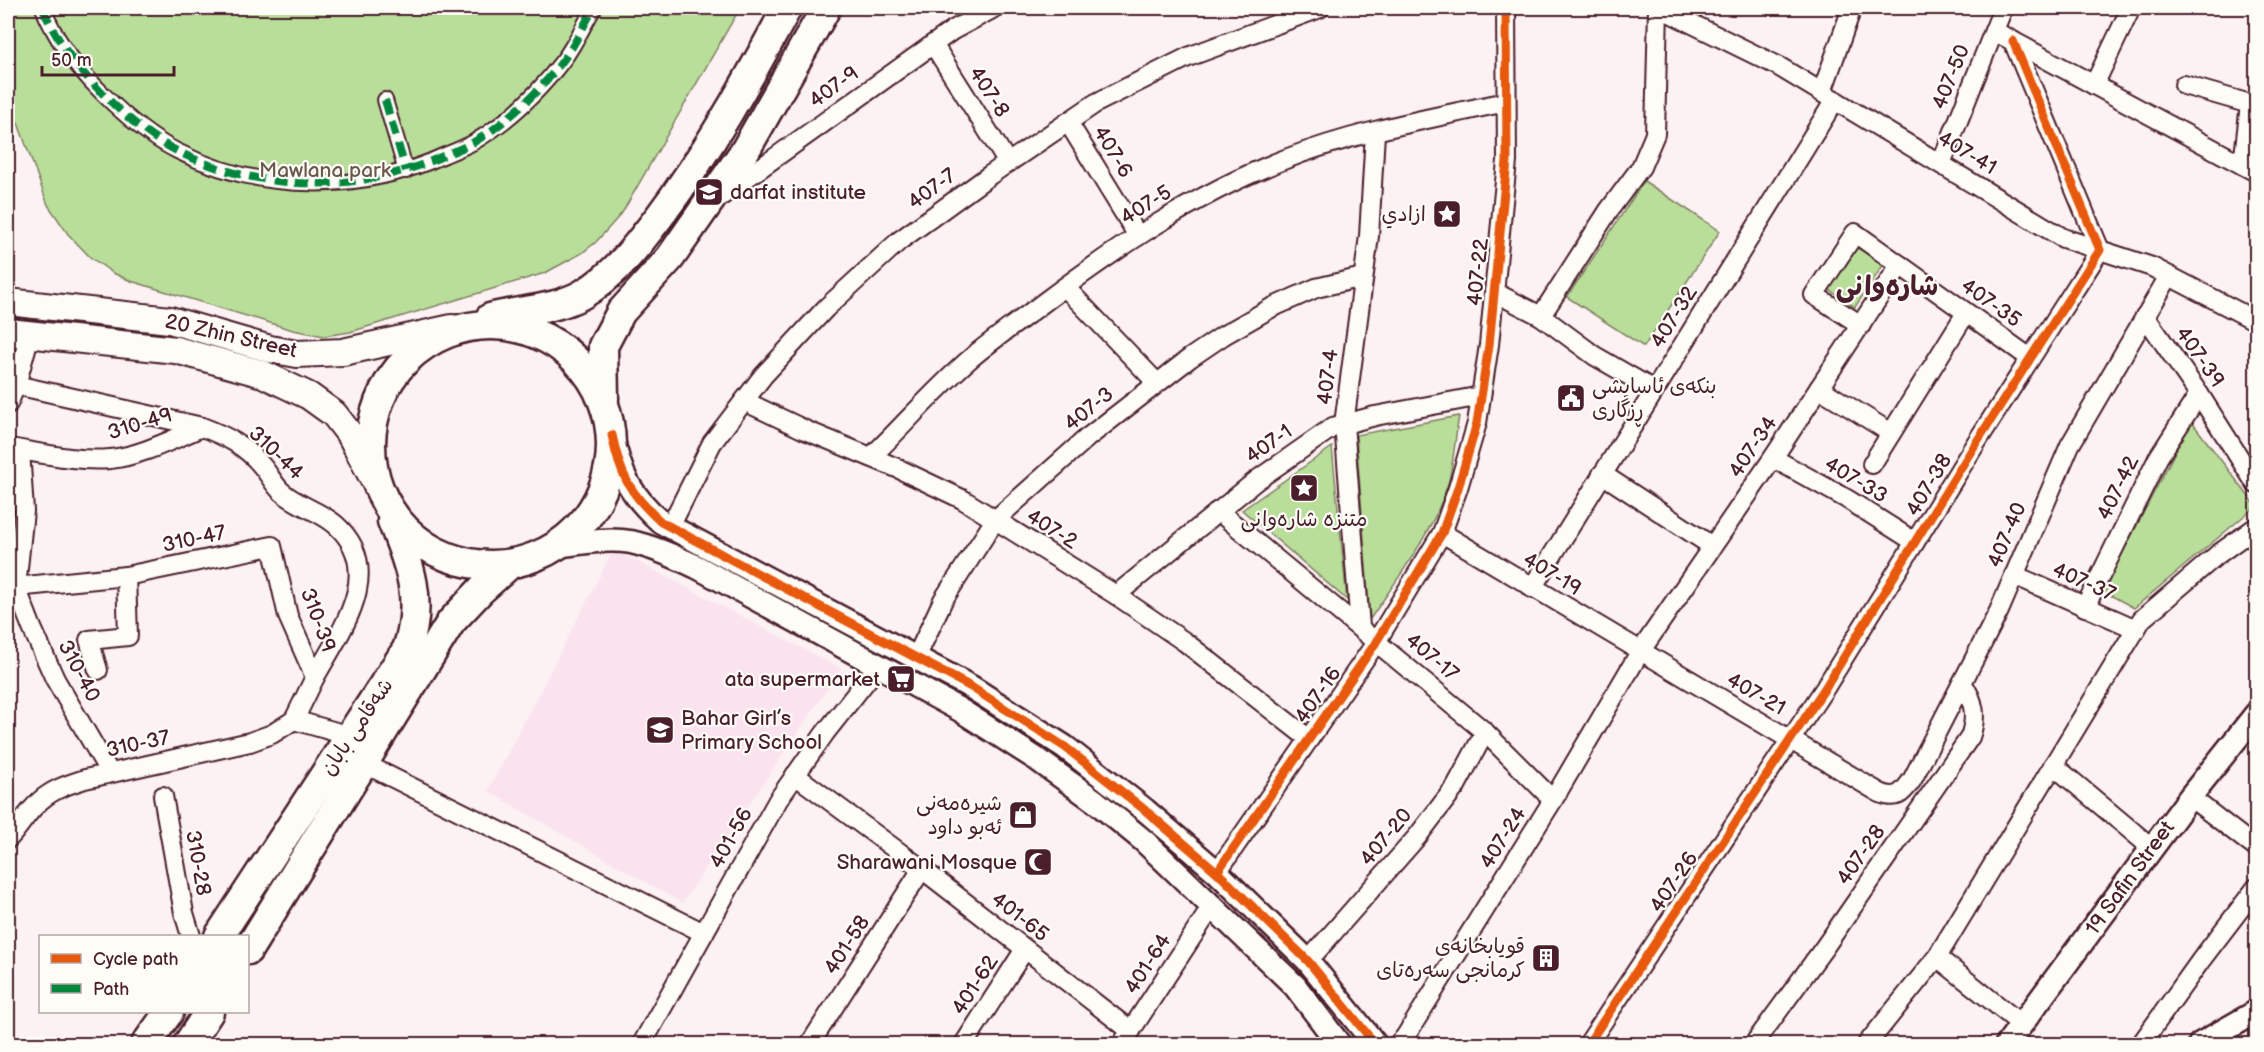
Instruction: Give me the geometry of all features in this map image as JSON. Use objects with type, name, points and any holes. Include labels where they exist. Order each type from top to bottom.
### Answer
[{"type":"main road","points":[[787,8],[710,145],[664,210],[619,267],[599,284],[558,304],[452,328],[405,360],[384,390],[377,406],[371,433],[371,460],[380,492],[399,523],[422,544],[449,558],[479,565],[510,564],[534,558],[557,546],[582,525],[600,498],[610,468],[612,435],[604,402],[603,346],[621,312],[670,258],[746,149],[826,8]]},
{"type":"main road","name":"20 Zhin Street","points":[[8,302],[170,320],[270,349],[297,354],[343,352],[452,328]]},
{"type":"main road","points":[[452,328],[481,325],[512,326],[542,335],[568,352],[589,374],[604,402]]},
{"type":"main road","name":"20 Zhin Street","points":[[19,333],[176,350],[263,374],[309,396],[334,414],[351,436],[380,492]]},
{"type":"main road","name":"شەقامی بابان","points":[[220,935],[407,649],[416,618],[413,583],[409,564],[380,492]]},
{"type":"main road","name":"شەقامی بابان","points":[[249,948],[452,622],[481,590],[510,564]]},
{"type":"main road","points":[[146,1044],[168,1013]]},
{"type":"main road","points":[[188,1044],[208,1013]]},
{"type":"street","points":[[43,8],[48,21],[82,73],[125,117],[177,151],[234,173],[295,184],[357,182],[406,171],[474,142],[524,104],[565,58],[594,8]]},
{"type":"street","name":"407-9","points":[[704,209],[953,30],[994,8]]},
{"type":"street","name":"407-7","points":[[670,527],[712,443],[763,376],[826,308],[899,241],[1096,103],[1188,57],[1320,8]]},
{"type":"street","name":"407-22","points":[[1442,533],[1477,423],[1494,292],[1507,161],[1506,8]]},
{"type":"street","points":[[1541,316],[1609,210],[1641,167],[1655,134],[1659,8]]},
{"type":"street","name":"407-41","points":[[1659,8],[1778,66],[2063,238],[2152,267],[2256,321]]},
{"type":"street","name":"407-32","points":[[1532,588],[1654,390],[1829,96],[1852,8]]},
{"type":"street","name":"407-50","points":[[1941,164],[2003,8]]},
{"type":"street","points":[[2094,85],[2131,8]]},
{"type":"street","points":[[1994,31],[2250,169],[2250,104],[2184,85]]},
{"type":"street","points":[[2013,41],[2100,250]]},
{"type":"street","name":"407-8","points":[[933,44],[1008,163]]},
{"type":"street","points":[[385,100],[406,171]]},
{"type":"street","name":"407-5","points":[[871,458],[970,358],[1065,287],[1176,211],[1228,184],[1284,160],[1375,133],[1506,102]]},
{"type":"street","name":"407-6","points":[[1068,122],[1138,236]]},
{"type":"street","name":"407-4","points":[[1360,627],[1344,424],[1369,236],[1375,133]]},
{"type":"street","name":"407-35","points":[[1861,325],[1814,295],[1855,233],[2030,358]]},
{"type":"street","name":"407-38","points":[[1791,740],[2100,250]]},
{"type":"street","name":"407-34","points":[[1640,652],[1773,458],[1900,266]]},
{"type":"street","name":"407-40","points":[[1880,792],[1890,797],[1902,793],[1912,780],[1999,611],[2070,445],[2169,276]]},
{"type":"street","name":"407-3","points":[[916,658],[944,600],[995,520],[1087,438],[1215,341],[1271,308],[1316,288],[1363,277]]},
{"type":"street","points":[[1065,287],[1157,383]]},
{"type":"street","points":[[1494,292],[1541,316],[1595,356],[1654,390]]},
{"type":"street","points":[[1872,464],[1966,313]]},
{"type":"street","name":"407-39","points":[[2145,316],[2199,393],[2256,484]]},
{"type":"street","points":[[8,404],[16,385],[19,333]]},
{"type":"street","name":"310-44","points":[[16,385],[218,433],[242,446],[254,456],[280,490],[290,498],[321,513],[335,524],[353,546],[359,574],[356,600],[315,677]]},
{"type":"street","points":[[1819,388],[1891,433]]},
{"type":"street","name":"407-42","points":[[2085,607],[2158,458],[2199,393]]},
{"type":"street","name":"407-1","points":[[1116,595],[1257,480],[1333,427],[1481,396]]},
{"type":"street","name":"407-2","points":[[744,401],[962,499],[1116,595],[1185,642],[1309,740]]},
{"type":"street","name":"310-49","points":[[14,449],[48,456],[110,459],[139,452],[202,428]]},
{"type":"street","points":[[612,435],[618,465],[627,483],[645,507],[670,527],[971,687],[1065,747],[1146,810],[1217,873],[1308,961],[1375,1044]]},
{"type":"street","points":[[12,592],[24,511],[14,449]]},
{"type":"street","name":"407-33","points":[[1773,458],[1915,542]]},
{"type":"street","points":[[1602,474],[1712,546]]},
{"type":"street","name":"407-17","points":[[1218,511],[1485,732],[1553,800]]},
{"type":"street","points":[[1867,1044],[1937,957],[2142,618],[2209,562],[2256,527]]},
{"type":"street","name":"407-19","points":[[1442,533],[1640,652]]},
{"type":"street","name":"407-16","points":[[1217,873],[1377,641],[1442,533]]},
{"type":"street","points":[[557,546],[593,541],[630,542],[664,552],[697,567],[960,710],[1095,801],[1144,842],[1295,986],[1339,1044]]},
{"type":"street","name":"310-39","points":[[272,546],[288,616],[315,677],[294,720]]},
{"type":"street","name":"310-47","points":[[12,592],[126,576],[272,546]]},
{"type":"street","name":"407-37","points":[[2014,575],[2136,629]]},
{"type":"street","points":[[98,670],[89,639],[128,636],[126,576]]},
{"type":"street","name":"310-40","points":[[12,592],[55,679],[110,773]]},
{"type":"street","name":"407-21","points":[[1640,652],[1880,792]]},
{"type":"street","name":"407-24","points":[[1402,1041],[1553,800],[1640,652]]},
{"type":"street","name":"401-56","points":[[642,1044],[778,801],[795,775],[878,666]]},
{"type":"street","name":"407-28","points":[[1754,1044],[1879,870],[1970,737],[1974,708],[1972,699],[1962,683]]},
{"type":"street","name":"19 Safin Street","points":[[2007,1044],[2190,797],[2256,714]]},
{"type":"street","points":[[294,720],[350,736]]},
{"type":"street","name":"310-37","points":[[8,838],[36,804],[49,794],[84,778],[250,742],[272,734],[294,720]]},
{"type":"street","name":"407-20","points":[[1308,961],[1417,837],[1456,786],[1485,732]]},
{"type":"street","name":"407-26","points":[[1588,1044],[1791,740]]},
{"type":"street","points":[[365,764],[704,933]]},
{"type":"street","points":[[2053,765],[2152,848]]},
{"type":"street","name":"401-65","points":[[795,775],[1025,949],[1127,1038]]},
{"type":"street","name":"310-28","points":[[163,796],[184,913],[191,935]]},
{"type":"street","points":[[2190,797],[2256,848]]},
{"type":"street","name":"401-58","points":[[810,1044],[922,869]]},
{"type":"street","points":[[2141,1044],[2256,888]]},
{"type":"street","name":"401-64","points":[[1127,1038],[1211,908]]},
{"type":"street","name":"401-62","points":[[964,1044],[1025,949]]},
{"type":"street","points":[[1937,957],[2022,1025]]},
{"type":"street","points":[[2200,1044],[2256,1012]]},
{"type":"street","points":[[1380,1044],[1402,1041]]},
{"type":"shaded area","name":"Bahar Girl’s Primary School","points":[[614,549],[841,669],[682,903],[488,791]]},
{"type":"green space","name":"Mawlana park","points":[[8,8],[740,8],[622,213],[596,242],[582,253],[545,273],[350,332],[324,336],[293,330],[131,281],[113,273],[90,257],[68,234],[48,205],[8,96]]},
{"type":"green space","points":[[1644,181],[1720,231],[1644,347],[1567,297]]},
{"type":"green space","points":[[1856,247],[1884,264],[1855,307],[1828,289]]},
{"type":"green space","points":[[1459,416],[1449,480],[1443,498],[1426,534],[1370,619],[1356,435]]},
{"type":"green space","points":[[2191,421],[2256,506],[2134,608],[2103,591]]},
{"type":"green space","points":[[1332,447],[1347,600],[1242,510]]},
{"type":"marked path","points":[[43,8],[61,42],[84,74],[119,109],[157,139],[209,165],[242,175],[277,181],[311,183],[345,182],[380,177],[413,168],[474,142],[487,134],[512,115],[545,83],[568,53],[594,8]]},
{"type":"marked path","points":[[385,100],[406,171]]},
{"type":"cycle path","points":[[1217,872],[1373,647],[1442,533],[1458,488],[1477,423],[1489,345],[1507,161],[1506,8]]},
{"type":"cycle path","points":[[1588,1044],[1825,688],[1976,443],[2100,250],[2013,41]]},
{"type":"cycle path","points":[[612,435],[619,462],[628,483],[641,502],[661,522],[971,687],[1065,747],[1145,810],[1217,872],[1308,961],[1375,1044]]},
{"type":"place","name":"darfat institute","points":[[709,192]]},
{"type":"place","name":"ازادي","points":[[1447,214]]},
{"type":"place","name":"بنکەی ئاسایشی ڕزگاری","points":[[1571,398]]},
{"type":"place","name":"متنزه شارەوانی","points":[[1304,488]]},
{"type":"place","name":"ata supermarket","points":[[901,679]]},
{"type":"place","name":"Bahar Girl’s Primary School","points":[[660,730]]},
{"type":"place","name":"شیرەمەنی ئەبو داود","points":[[1023,815]]},
{"type":"place","name":"Sharawani Mosque","points":[[1038,862]]},
{"type":"place","name":"قویابخانەی کرمانجی سەرەتای","points":[[1546,958]]},
{"type":"district","name":"شارەوانی","points":[[1887,287]]}]
